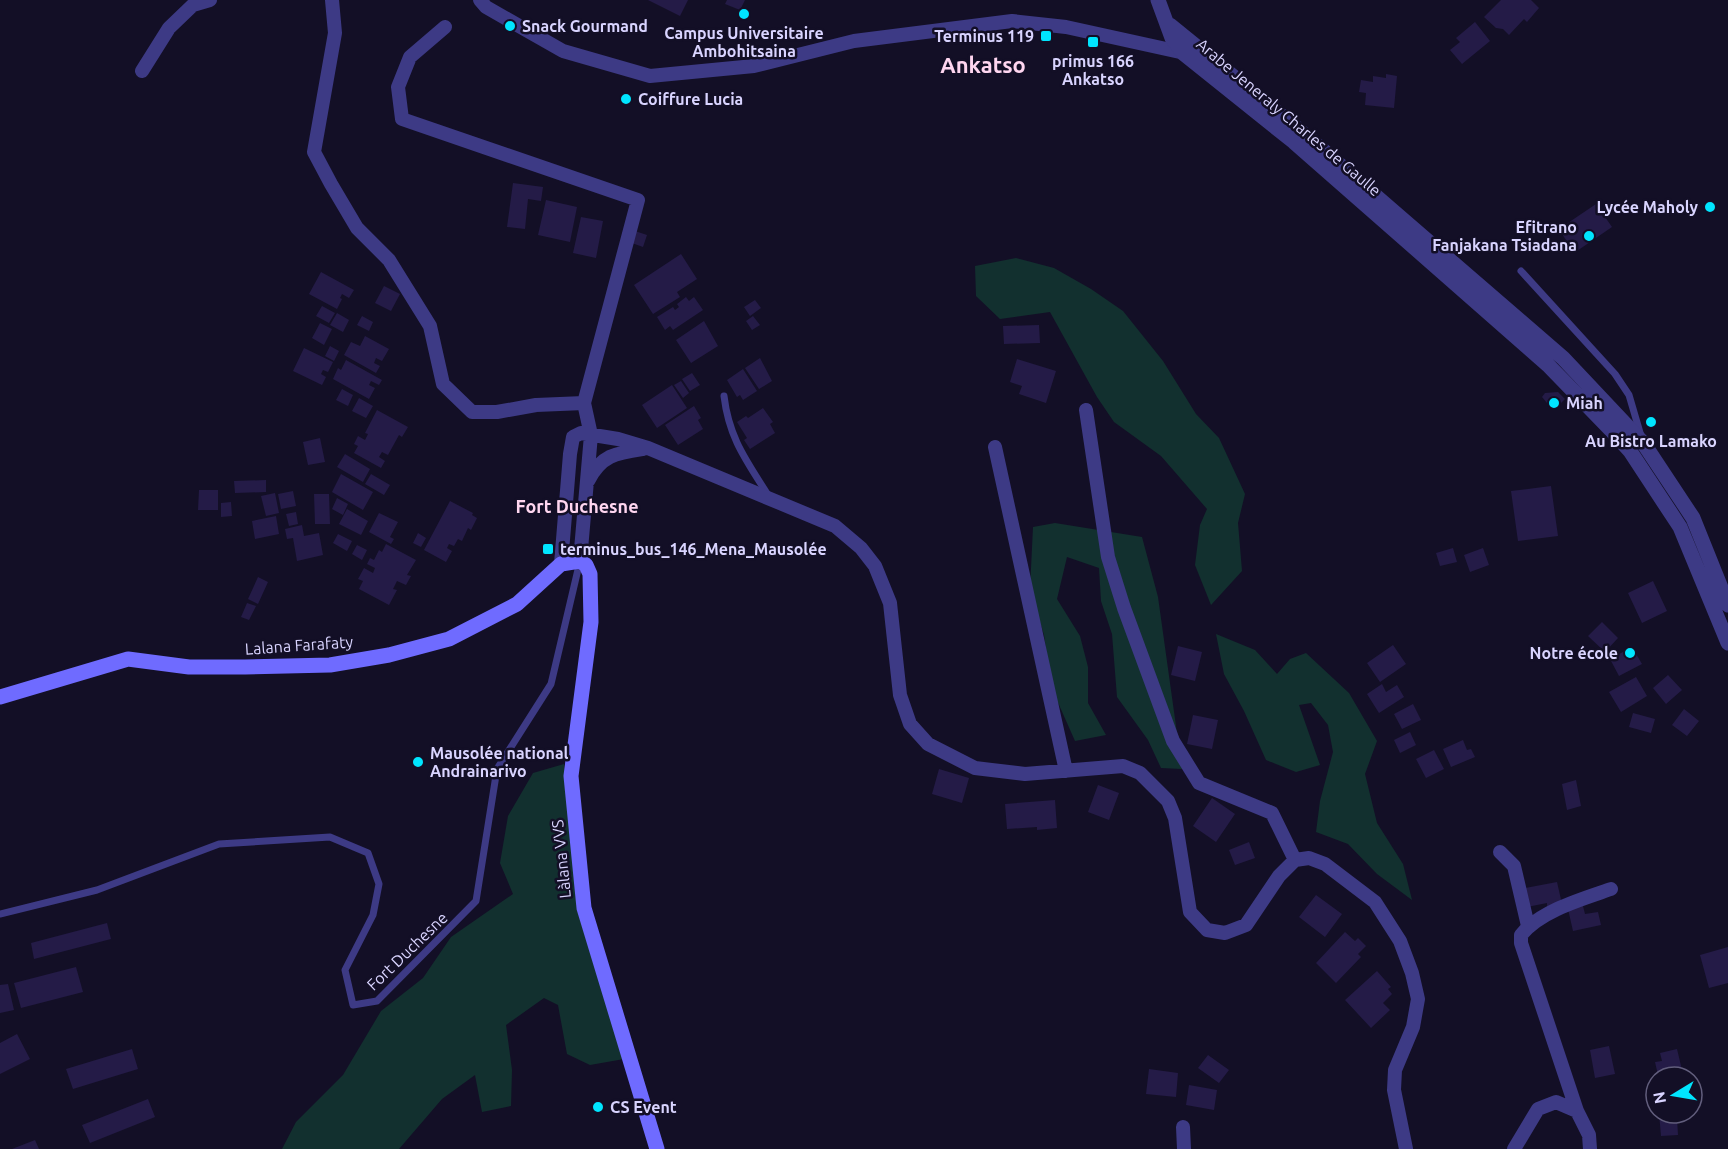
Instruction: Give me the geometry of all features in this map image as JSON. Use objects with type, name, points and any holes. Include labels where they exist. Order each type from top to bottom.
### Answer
[{"type":"main road","points":[[561,564],[580,561]]},
{"type":"main road","name":"Làlana VVS","points":[[580,561],[586,565],[590,574],[591,621],[571,776],[584,908],[657,1149]]},
{"type":"main road","name":"Lalana Farafaty","points":[[0,697],[128,659],[189,667],[245,667],[330,665],[389,655],[449,639],[517,604],[561,564]]},
{"type":"street","points":[[142,70],[169,28],[193,5],[210,0]]},
{"type":"street","points":[[332,0],[335,33],[315,152],[357,228],[389,260],[430,326],[443,384],[472,412],[497,412],[536,405],[584,403]]},
{"type":"street","points":[[480,0],[486,7],[563,51],[650,75],[754,66],[854,41],[1012,21],[1066,27],[1211,58]]},
{"type":"street","points":[[1158,0],[1165,21]]},
{"type":"street","name":"Arabe Jeneraly Charles de Gaulle","points":[[1165,21],[1172,38],[1184,54],[1294,142],[1548,365],[1611,430],[1630,452],[1680,526],[1728,643]]},
{"type":"street","name":"Arabe Jeneraly Charles de Gaulle","points":[[1165,21],[1304,134],[1563,358],[1644,444],[1693,518],[1728,605]]},
{"type":"street","points":[[445,27],[410,57],[398,87],[402,119],[638,200],[584,403],[591,435],[580,561]]},
{"type":"street","points":[[1086,411],[1108,557],[1173,741],[1199,783],[1272,813],[1295,860]]},
{"type":"street","points":[[561,564],[573,437],[581,433],[618,439],[648,448],[835,526],[861,548],[875,566],[890,603],[900,695],[910,724],[928,744],[975,768],[1024,774],[1123,766],[1140,773],[1168,801],[1175,818],[1190,912],[1207,930],[1225,933],[1246,925],[1279,876],[1295,860],[1309,858],[1325,864],[1375,902],[1400,941],[1412,973],[1418,999],[1413,1027],[1395,1070],[1394,1090],[1406,1149]]},
{"type":"street","points":[[995,447],[1066,771]]},
{"type":"street","points":[[586,483],[602,460],[622,452],[648,448]]},
{"type":"street","points":[[1500,852],[1514,866],[1528,926]]},
{"type":"street","points":[[1590,1149],[1589,1135],[1576,1111],[1521,943],[1521,935],[1528,926],[1574,902],[1611,889]]},
{"type":"street","points":[[1514,1149],[1538,1109],[1556,1102],[1576,1111]]},
{"type":"street","points":[[1183,1127],[1184,1149]]},
{"type":"lane","points":[[1521,272],[1615,374],[1629,395],[1644,444]]},
{"type":"lane","points":[[724,396],[727,418],[737,446],[771,500]]},
{"type":"lane","name":"Fort Duchesne","points":[[0,914],[97,890],[219,844],[330,837],[368,853],[379,884],[373,915],[345,970],[353,1005],[377,1001],[411,970],[476,901],[497,769],[551,684],[580,561]]},
{"type":"green space","points":[[1016,258],[1054,268],[1123,311],[1163,361],[1196,414],[1219,438],[1245,494],[1238,523],[1242,571],[1211,605],[1195,565],[1200,525],[1207,509],[1161,456],[1114,422],[1097,397],[1050,312],[1000,319],[976,296],[975,266]]},
{"type":"green space","points":[[1055,523],[1142,537],[1158,597],[1182,769],[1161,768],[1148,740],[1117,697],[1112,634],[1101,601],[1099,568],[1067,557],[1057,599],[1080,636],[1088,667],[1088,703],[1106,735],[1075,741],[1052,689],[1044,635],[1030,589],[1033,527]]},
{"type":"green space","points":[[1216,634],[1255,650],[1277,674],[1290,659],[1306,653],[1349,693],[1377,741],[1365,774],[1377,823],[1403,864],[1412,900],[1377,874],[1348,844],[1316,832],[1320,801],[1333,752],[1328,725],[1311,703],[1299,705],[1320,765],[1296,772],[1266,760],[1224,674]]},
{"type":"green space","points":[[564,764],[577,910],[624,1059],[590,1065],[567,1054],[558,1005],[544,998],[506,1025],[512,1070],[511,1106],[482,1112],[475,1075],[442,1099],[399,1149],[282,1149],[296,1122],[343,1075],[381,1011],[423,978],[451,937],[513,894],[500,863],[508,816],[533,773]]},
{"type":"building","points":[[648,0],[688,0],[680,16]]},
{"type":"building","points":[[727,0],[745,0],[740,10],[725,4]]},
{"type":"building","points":[[1501,0],[1531,0],[1539,8],[1527,22],[1524,19],[1509,35],[1503,29],[1496,28],[1484,17]]},
{"type":"building","points":[[1475,22],[1490,41],[1462,64],[1450,50],[1460,42],[1456,38]]},
{"type":"building","points":[[1386,74],[1397,76],[1394,108],[1365,105],[1366,93],[1359,92],[1361,80],[1373,82],[1373,76],[1386,78]]},
{"type":"building","points":[[513,183],[543,187],[541,201],[528,199],[525,229],[507,227]]},
{"type":"building","points":[[546,200],[577,207],[570,242],[538,235]]},
{"type":"building","points":[[1596,204],[1612,227],[1574,253],[1559,229]]},
{"type":"building","points":[[581,217],[603,221],[596,258],[573,253]]},
{"type":"building","points":[[632,230],[647,235],[643,247],[629,242]]},
{"type":"building","points":[[681,254],[697,279],[677,292],[680,297],[653,314],[634,285]]},
{"type":"building","points":[[321,272],[354,290],[349,298],[342,294],[337,309],[309,294]]},
{"type":"building","points":[[384,286],[400,294],[391,311],[375,303]]},
{"type":"building","points":[[686,297],[689,301],[694,297],[703,310],[673,330],[670,326],[665,330],[657,317],[673,307],[675,310],[679,307],[677,304]]},
{"type":"building","points":[[755,300],[761,308],[750,316],[744,307]]},
{"type":"building","points":[[322,306],[335,313],[329,323],[316,316]]},
{"type":"building","points":[[337,313],[349,320],[343,332],[330,325]]},
{"type":"building","points":[[362,316],[373,322],[369,331],[357,325]]},
{"type":"building","points":[[753,316],[760,325],[752,330],[746,321]]},
{"type":"building","points":[[704,321],[718,346],[691,363],[676,340]]},
{"type":"building","points":[[320,323],[332,329],[324,345],[312,338]]},
{"type":"building","points":[[1039,325],[1040,343],[1004,344],[1003,326]]},
{"type":"building","points":[[365,336],[389,349],[382,361],[376,358],[374,363],[380,366],[376,373],[344,355],[351,342],[360,346]]},
{"type":"building","points":[[330,346],[339,351],[334,361],[325,356]]},
{"type":"building","points":[[304,348],[333,362],[328,372],[323,370],[321,374],[326,377],[322,385],[293,371]]},
{"type":"building","points":[[760,358],[772,381],[759,389],[745,368]]},
{"type":"building","points":[[1017,359],[1056,371],[1046,403],[1019,394],[1022,386],[1010,382]]},
{"type":"building","points":[[346,360],[382,380],[379,385],[371,381],[369,385],[375,388],[369,399],[333,379],[338,368],[341,370]]},
{"type":"building","points":[[743,369],[757,391],[743,400],[740,395],[737,397],[727,380]]},
{"type":"building","points":[[692,373],[700,385],[690,391],[682,379]]},
{"type":"building","points":[[681,381],[689,393],[683,398],[674,385]]},
{"type":"building","points":[[672,385],[687,408],[657,428],[642,405]]},
{"type":"building","points":[[342,389],[353,395],[348,406],[336,400]]},
{"type":"building","name":"Miah","points":[[1558,392],[1565,399],[1552,409],[1542,397],[1545,393]]},
{"type":"building","points":[[359,398],[373,406],[366,418],[352,411]]},
{"type":"building","points":[[694,406],[701,418],[698,420],[703,429],[678,445],[665,425]]},
{"type":"building","points":[[763,408],[773,422],[770,424],[775,433],[750,449],[744,440],[747,438],[737,422]]},
{"type":"building","points":[[377,410],[408,427],[402,437],[399,435],[388,455],[382,452],[379,457],[385,461],[381,468],[354,453],[358,446],[354,444],[358,436],[365,440],[368,434],[365,433]]},
{"type":"building","points":[[320,438],[325,462],[308,465],[303,442]]},
{"type":"building","points":[[345,454],[370,469],[363,482],[337,467]]},
{"type":"building","points":[[341,474],[373,492],[363,510],[332,492]]},
{"type":"building","points":[[371,474],[390,485],[384,495],[365,484]]},
{"type":"building","points":[[266,480],[266,492],[235,493],[234,481]]},
{"type":"building","points":[[1551,486],[1558,536],[1518,541],[1511,491]]},
{"type":"building","points":[[199,490],[218,490],[218,510],[198,510]]},
{"type":"building","points":[[293,491],[296,506],[281,509],[278,494]]},
{"type":"building","points":[[275,493],[279,513],[266,516],[261,496]]},
{"type":"building","points":[[314,494],[329,494],[330,524],[315,524]]},
{"type":"building","points":[[337,498],[348,504],[343,515],[332,509]]},
{"type":"building","points":[[450,501],[473,513],[472,515],[477,518],[471,530],[468,528],[462,541],[458,539],[454,546],[449,544],[447,548],[452,551],[446,562],[424,550]]},
{"type":"building","points":[[231,502],[232,516],[221,517],[221,503]]},
{"type":"building","points":[[347,509],[368,521],[361,535],[339,524]]},
{"type":"building","points":[[296,512],[298,524],[289,526],[286,514]]},
{"type":"building","points":[[379,513],[398,522],[390,537],[394,539],[391,544],[369,532]]},
{"type":"building","points":[[276,516],[279,534],[255,539],[252,521]]},
{"type":"building","points":[[302,525],[304,536],[319,533],[323,555],[297,561],[293,538],[287,539],[285,529]]},
{"type":"building","points":[[418,533],[426,538],[421,547],[413,543]]},
{"type":"building","points":[[338,534],[352,541],[347,551],[333,543]]},
{"type":"building","points":[[386,544],[416,560],[407,575],[411,576],[406,585],[397,581],[393,589],[397,590],[389,605],[359,589],[363,581],[358,579],[364,568],[373,573],[375,568],[367,564],[370,558],[374,560],[379,550],[382,552]]},
{"type":"building","points":[[357,545],[367,550],[362,560],[352,554]]},
{"type":"building","points":[[1453,548],[1457,562],[1440,566],[1436,553]]},
{"type":"building","points":[[1483,548],[1489,565],[1470,572],[1464,555]]},
{"type":"building","points":[[258,577],[268,582],[258,604],[248,599]]},
{"type":"building","points":[[1653,581],[1667,611],[1642,623],[1628,593]]},
{"type":"building","points":[[247,603],[256,606],[249,620],[241,617]]},
{"type":"building","points":[[1602,622],[1618,638],[1605,652],[1588,636]]},
{"type":"building","points":[[1393,645],[1406,664],[1380,682],[1367,663]]},
{"type":"building","points":[[1178,646],[1202,652],[1195,681],[1171,675]]},
{"type":"building","points":[[1632,647],[1642,664],[1619,676],[1610,659]]},
{"type":"building","points":[[1668,675],[1682,690],[1666,704],[1653,688]]},
{"type":"building","points":[[1636,677],[1647,696],[1621,712],[1609,692]]},
{"type":"building","points":[[1382,684],[1386,692],[1397,685],[1404,697],[1379,713],[1367,694]]},
{"type":"building","points":[[1413,704],[1421,720],[1402,729],[1394,714]]},
{"type":"building","points":[[1684,709],[1699,721],[1687,736],[1672,725]]},
{"type":"building","points":[[1633,713],[1655,719],[1651,733],[1629,727]]},
{"type":"building","points":[[1193,715],[1218,720],[1212,749],[1187,744]]},
{"type":"building","points":[[1410,732],[1416,745],[1400,753],[1394,740]]},
{"type":"building","points":[[1463,740],[1467,750],[1471,749],[1475,757],[1451,767],[1443,749]]},
{"type":"building","points":[[1434,750],[1444,769],[1426,778],[1416,759]]},
{"type":"building","points":[[939,769],[969,778],[962,803],[932,794]]},
{"type":"building","points":[[1576,780],[1581,806],[1567,810],[1562,784]]},
{"type":"building","points":[[1098,785],[1119,793],[1109,820],[1088,812]]},
{"type":"building","points":[[1212,798],[1235,814],[1216,842],[1193,826]]},
{"type":"building","points":[[1055,800],[1057,828],[1007,829],[1005,804]]},
{"type":"building","points":[[1249,842],[1255,858],[1235,865],[1229,850]]},
{"type":"building","points":[[1557,882],[1562,904],[1547,907],[1547,903],[1527,907],[1520,889]]},
{"type":"building","points":[[1316,895],[1342,914],[1325,937],[1299,917]]},
{"type":"building","points":[[1583,906],[1585,914],[1598,912],[1601,925],[1573,931],[1568,909]]},
{"type":"building","points":[[107,923],[111,939],[34,959],[31,943]]},
{"type":"building","points":[[1345,932],[1355,941],[1358,938],[1366,946],[1358,954],[1361,957],[1336,983],[1316,963]]},
{"type":"building","points":[[1728,947],[1728,983],[1709,988],[1700,955]]},
{"type":"building","points":[[76,967],[83,992],[21,1008],[14,983]]},
{"type":"building","points":[[1377,971],[1391,987],[1388,989],[1392,994],[1383,1003],[1390,1010],[1371,1028],[1345,1000]]},
{"type":"building","points":[[8,984],[14,1010],[0,1013],[0,985]]},
{"type":"building","points":[[17,1034],[30,1059],[0,1074],[0,1043]]},
{"type":"building","points":[[1609,1046],[1615,1074],[1595,1078],[1590,1050]]},
{"type":"building","points":[[132,1049],[138,1069],[73,1089],[66,1069]]},
{"type":"building","points":[[1677,1049],[1681,1065],[1656,1065],[1655,1062],[1662,1061],[1660,1053]]},
{"type":"building","points":[[1208,1055],[1229,1070],[1219,1083],[1198,1068]]},
{"type":"building","points":[[1149,1069],[1178,1073],[1176,1097],[1146,1094]]},
{"type":"building","points":[[1189,1085],[1217,1090],[1214,1110],[1186,1105]]},
{"type":"building","points":[[148,1099],[155,1117],[90,1143],[82,1125]]},
{"type":"building","points":[[1660,1125],[1677,1125],[1678,1135],[1661,1136]]},
{"type":"building","points":[[35,1140],[39,1149],[12,1149]]},
{"type":"place","name":"Campus Universitaire Ambohitsaina","points":[[744,14]]},
{"type":"place","name":"Snack Gourmand","points":[[510,26]]},
{"type":"place","name":"Terminus 119","points":[[1046,36]]},
{"type":"place","name":"primus 166 Ankatso","points":[[1093,42]]},
{"type":"place","name":"Coiffure Lucia","points":[[626,99]]},
{"type":"place","name":"Lycée Maholy","points":[[1710,207]]},
{"type":"place","name":"Efitrano Fanjakana Tsiadana","points":[[1589,236]]},
{"type":"place","name":"Miah","points":[[1554,403]]},
{"type":"place","name":"Au Bistro Lamako","points":[[1651,422]]},
{"type":"place","name":"terminus_bus_146_Mena_Mausolée","points":[[548,549]]},
{"type":"place","name":"Notre école","points":[[1630,653]]},
{"type":"place","name":"Mausolée national Andrainarivo","points":[[418,762]]},
{"type":"place","name":"CS Event","points":[[598,1107]]},
{"type":"district","name":"Ankatso","points":[[983,64]]},
{"type":"district","name":"Fort Duchesne","points":[[577,506]]}]
